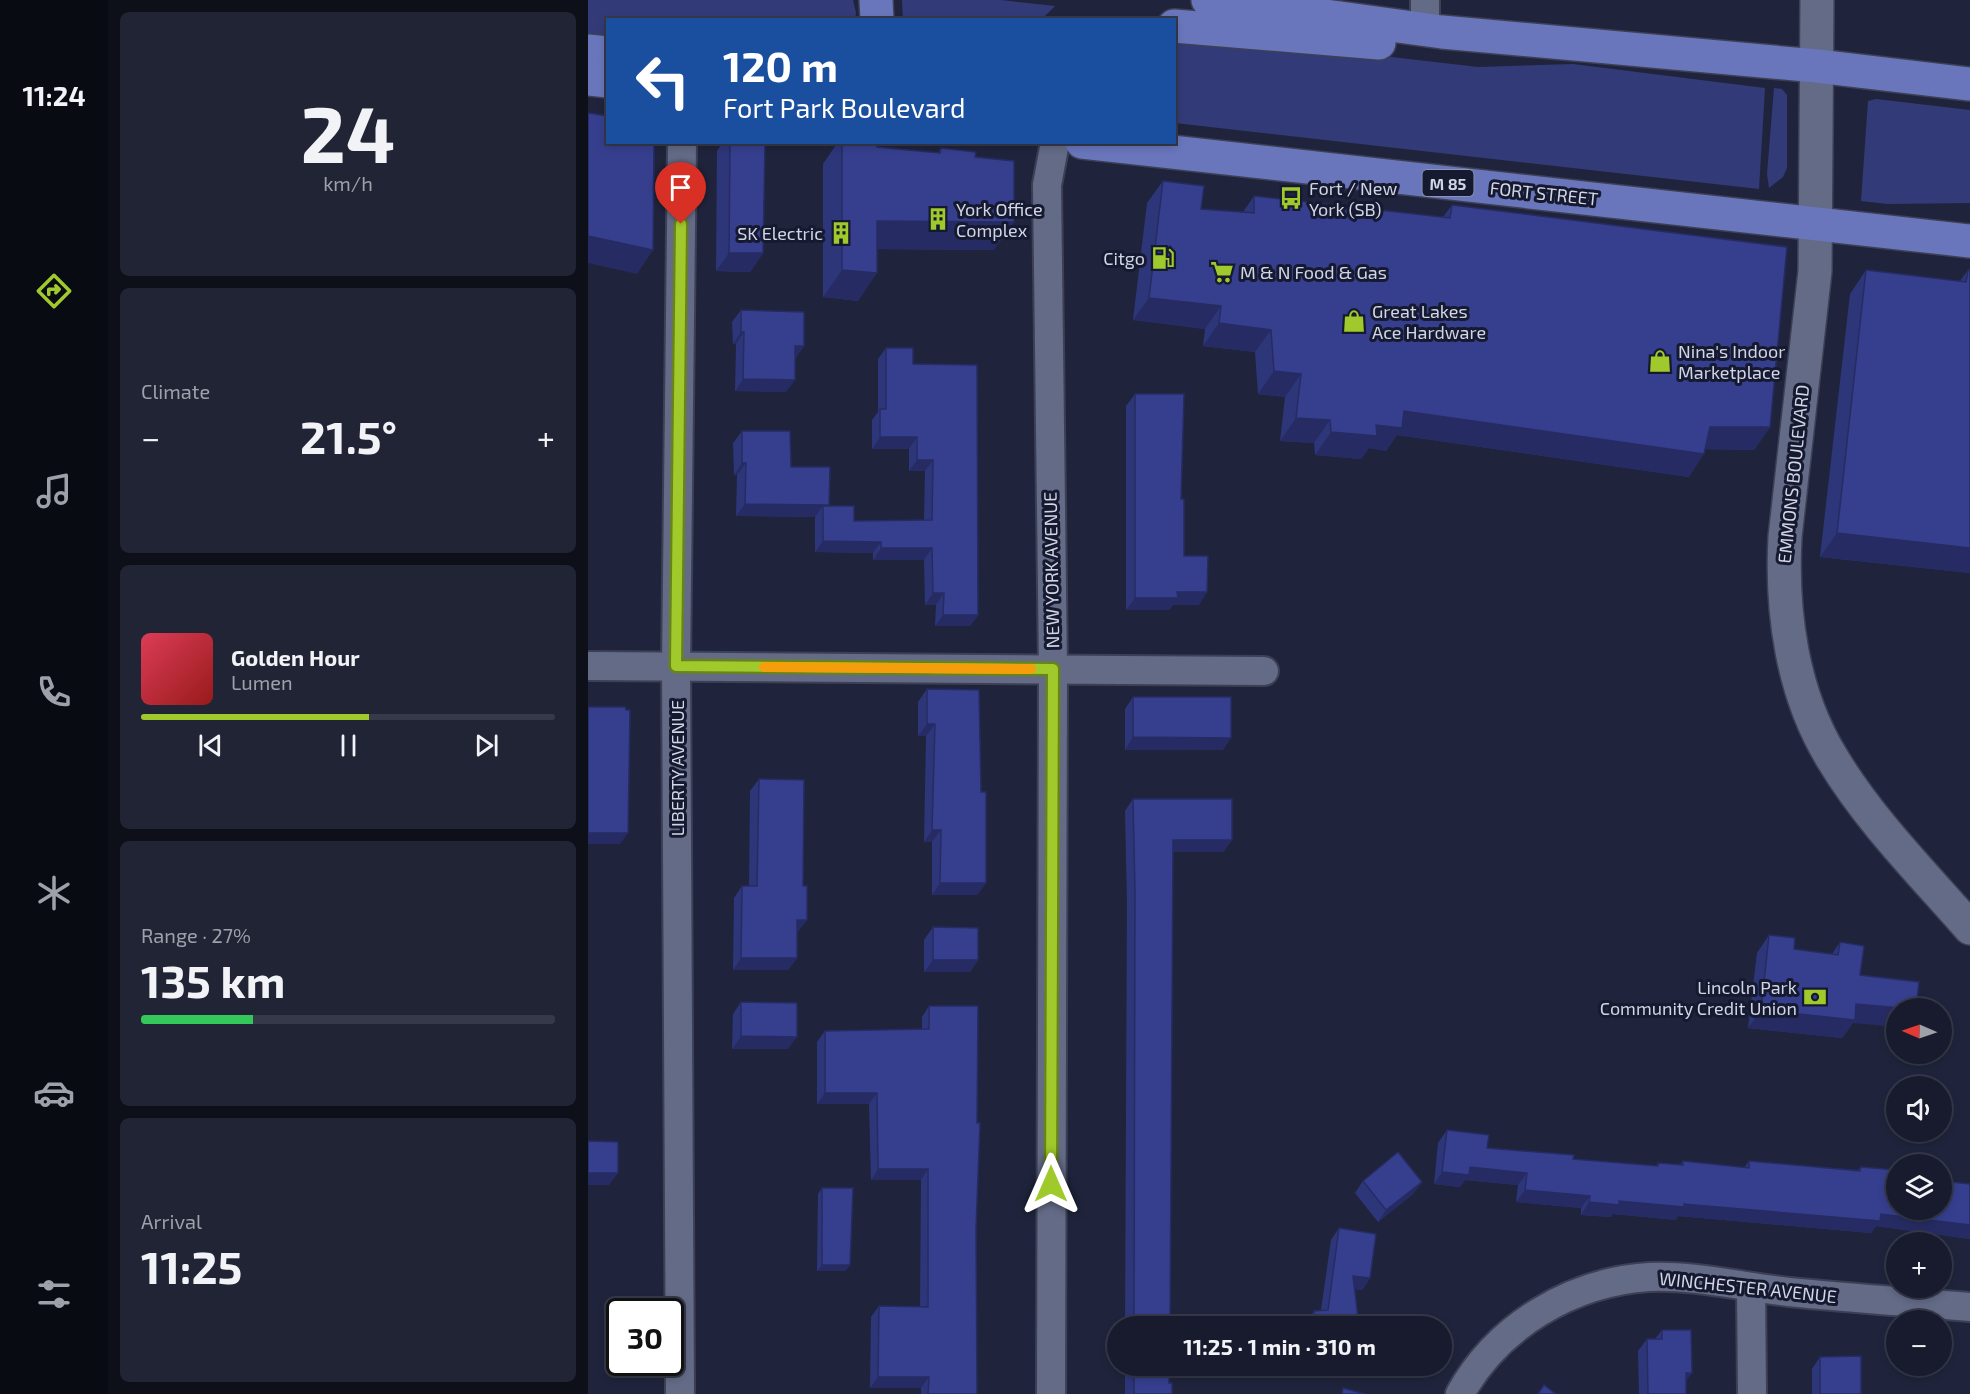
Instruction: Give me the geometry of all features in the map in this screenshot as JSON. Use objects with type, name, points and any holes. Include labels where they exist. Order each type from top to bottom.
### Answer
[{"type":"main road","points":[[876,0],[877,18]]},
{"type":"main road","points":[[1208,0],[1431,20],[1970,84]]},
{"type":"main road","points":[[1176,26],[1400,45],[1431,20]]},
{"type":"main road","points":[[588,51],[606,53]]},
{"type":"main road","points":[[588,79],[606,81]]},
{"type":"main road","name":"FORT STREET","points":[[1100,144],[1814,222],[1873,232],[1970,242]]},
{"type":"street","name":"EMMONS BOULEVARD","points":[[1817,0],[1815,271],[1783,571],[1788,628],[1797,673],[1811,716],[1831,757],[1874,815],[1970,928]]},
{"type":"street","name":"LIBERTY AVENUE","points":[[680,1394],[676,666],[682,144]]},
{"type":"street","name":"NEW YORK AVENUE","points":[[1051,1394],[1053,669],[1047,185],[1054,144]]},
{"type":"street","points":[[588,666],[1264,671]]},
{"type":"street","name":"WINCHESTER AVENUE","points":[[1460,1394],[1470,1376],[1500,1341],[1537,1313],[1578,1292],[1613,1282],[1650,1277],[1686,1279],[1970,1307]]},
{"type":"street","points":[[1751,1287],[1752,1394]]},
{"type":"shaded area","points":[[588,0],[853,0],[856,13],[855,18],[606,18],[606,45],[588,43]]},
{"type":"shaded area","points":[[902,0],[1001,0],[1055,6],[1043,18],[903,18]]},
{"type":"shaded area","points":[[1176,32],[1478,67],[1573,64],[1765,88],[1759,189],[1176,123]]},
{"type":"shaded area","points":[[1774,88],[1782,89],[1787,95],[1787,168],[1783,177],[1769,188],[1767,174]]},
{"type":"shaded area","points":[[1876,99],[1970,110],[1970,203],[1887,204],[1861,201],[1868,101]]},
{"type":"building","points":[[588,113],[606,116],[606,144],[654,144],[653,250],[588,236]]},
{"type":"building","points":[[730,144],[765,144],[763,253],[729,253]]},
{"type":"building","points":[[842,144],[877,144],[877,147],[940,153],[941,148],[976,152],[975,157],[1014,161],[1014,222],[877,221],[877,273],[842,270]]},
{"type":"building","points":[[1163,181],[1204,186],[1201,209],[1254,213],[1254,196],[1450,218],[1452,205],[1787,247],[1770,427],[1710,427],[1704,454],[1404,411],[1402,428],[1376,425],[1377,436],[1331,432],[1330,420],[1296,418],[1301,374],[1274,371],[1271,330],[1219,323],[1221,306],[1149,298]]},
{"type":"building","points":[[1866,270],[1966,282],[1968,270],[1970,270],[1970,548],[1837,533]]},
{"type":"building","points":[[741,310],[804,312],[804,346],[795,346],[795,380],[743,379],[744,332],[741,332]]},
{"type":"building","points":[[886,348],[913,348],[913,364],[977,365],[978,615],[943,615],[944,593],[933,593],[932,548],[881,548],[881,542],[823,541],[823,506],[854,506],[854,521],[932,520],[933,460],[917,460],[917,437],[880,437],[880,409],[886,409]]},
{"type":"building","points":[[1135,394],[1184,394],[1181,499],[1184,499],[1184,556],[1208,556],[1207,592],[1177,592],[1178,598],[1135,598]]},
{"type":"building","points":[[742,431],[790,431],[791,467],[830,467],[829,505],[745,504],[746,463],[742,463]]},
{"type":"building","points":[[927,689],[979,690],[981,792],[986,792],[986,883],[940,883],[941,830],[932,830],[935,724],[927,724]]},
{"type":"building","points":[[1133,697],[1231,697],[1231,738],[1133,737]]},
{"type":"building","points":[[588,707],[625,707],[626,710],[630,710],[628,833],[588,833]]},
{"type":"building","points":[[759,779],[804,780],[803,886],[807,886],[807,920],[797,920],[797,958],[741,958],[742,886],[757,886]]},
{"type":"building","points":[[1133,799],[1232,799],[1232,840],[1173,840],[1170,1316],[1134,1316],[1135,892]]},
{"type":"building","points":[[933,927],[978,928],[978,960],[933,960]]},
{"type":"building","points":[[1769,935],[1795,938],[1794,949],[1838,955],[1840,942],[1864,946],[1860,975],[1919,982],[1917,998],[1886,998],[1886,1007],[1856,1004],[1855,1020],[1761,1010]]},
{"type":"building","points":[[741,1002],[797,1003],[797,1037],[741,1036]]},
{"type":"building","points":[[929,1006],[978,1006],[977,1123],[980,1123],[976,1228],[977,1394],[928,1394],[929,1377],[878,1377],[879,1306],[928,1307],[928,1169],[878,1169],[877,1093],[825,1093],[825,1031],[929,1029]]},
{"type":"building","points":[[1447,1130],[1489,1135],[1487,1148],[1574,1155],[1573,1159],[1658,1166],[1658,1163],[1683,1165],[1683,1161],[1749,1168],[1749,1161],[1860,1171],[1861,1167],[1886,1169],[1886,1215],[1881,1214],[1880,1221],[1684,1204],[1684,1207],[1619,1201],[1619,1205],[1589,1202],[1590,1196],[1525,1190],[1527,1173],[1470,1167],[1469,1175],[1442,1172]]},
{"type":"building","points":[[588,1141],[618,1142],[618,1173],[588,1173]]},
{"type":"building","points":[[1398,1152],[1422,1182],[1386,1210],[1363,1181]]},
{"type":"building","points":[[1952,1182],[1970,1184],[1970,1225],[1930,1220],[1952,1220]]},
{"type":"building","points":[[822,1188],[853,1188],[850,1265],[822,1265]]},
{"type":"building","points":[[1339,1228],[1376,1234],[1370,1278],[1353,1276],[1358,1316],[1314,1316],[1314,1311],[1328,1310]]},
{"type":"building","points":[[1662,1330],[1691,1330],[1692,1373],[1686,1373],[1686,1394],[1648,1394],[1647,1339],[1662,1339]]},
{"type":"building","points":[[1861,1356],[1861,1394],[1820,1394],[1820,1357]]},
{"type":"building","points":[[1134,1376],[1169,1376],[1169,1383],[1172,1383],[1172,1394],[1134,1394]]},
{"type":"building","points":[[1544,1385],[1556,1394],[1538,1394]]},
{"type":"building","points":[[1343,1388],[1365,1394],[1342,1394]]},
{"type":"slow traffic","points":[[764,667],[1031,669]]},
{"type":"place","name":"Fort / New York (SB)","points":[[1291,198]]},
{"type":"place","name":"York Office Complex","points":[[938,219]]},
{"type":"place","name":"SK Electric","points":[[841,233]]},
{"type":"place","name":"Citgo","points":[[1163,258]]},
{"type":"place","name":"M & N Food & Gas","points":[[1222,272]]},
{"type":"place","name":"Great Lakes Ace Hardware","points":[[1354,321]]},
{"type":"place","name":"Nina's Indoor Marketplace","points":[[1660,361]]},
{"type":"place","name":"Lincoln Park Community Credit Union","points":[[1815,997]]},
{"type":"route","points":[[681,224],[676,666],[1053,669],[1051,1184]]}]
